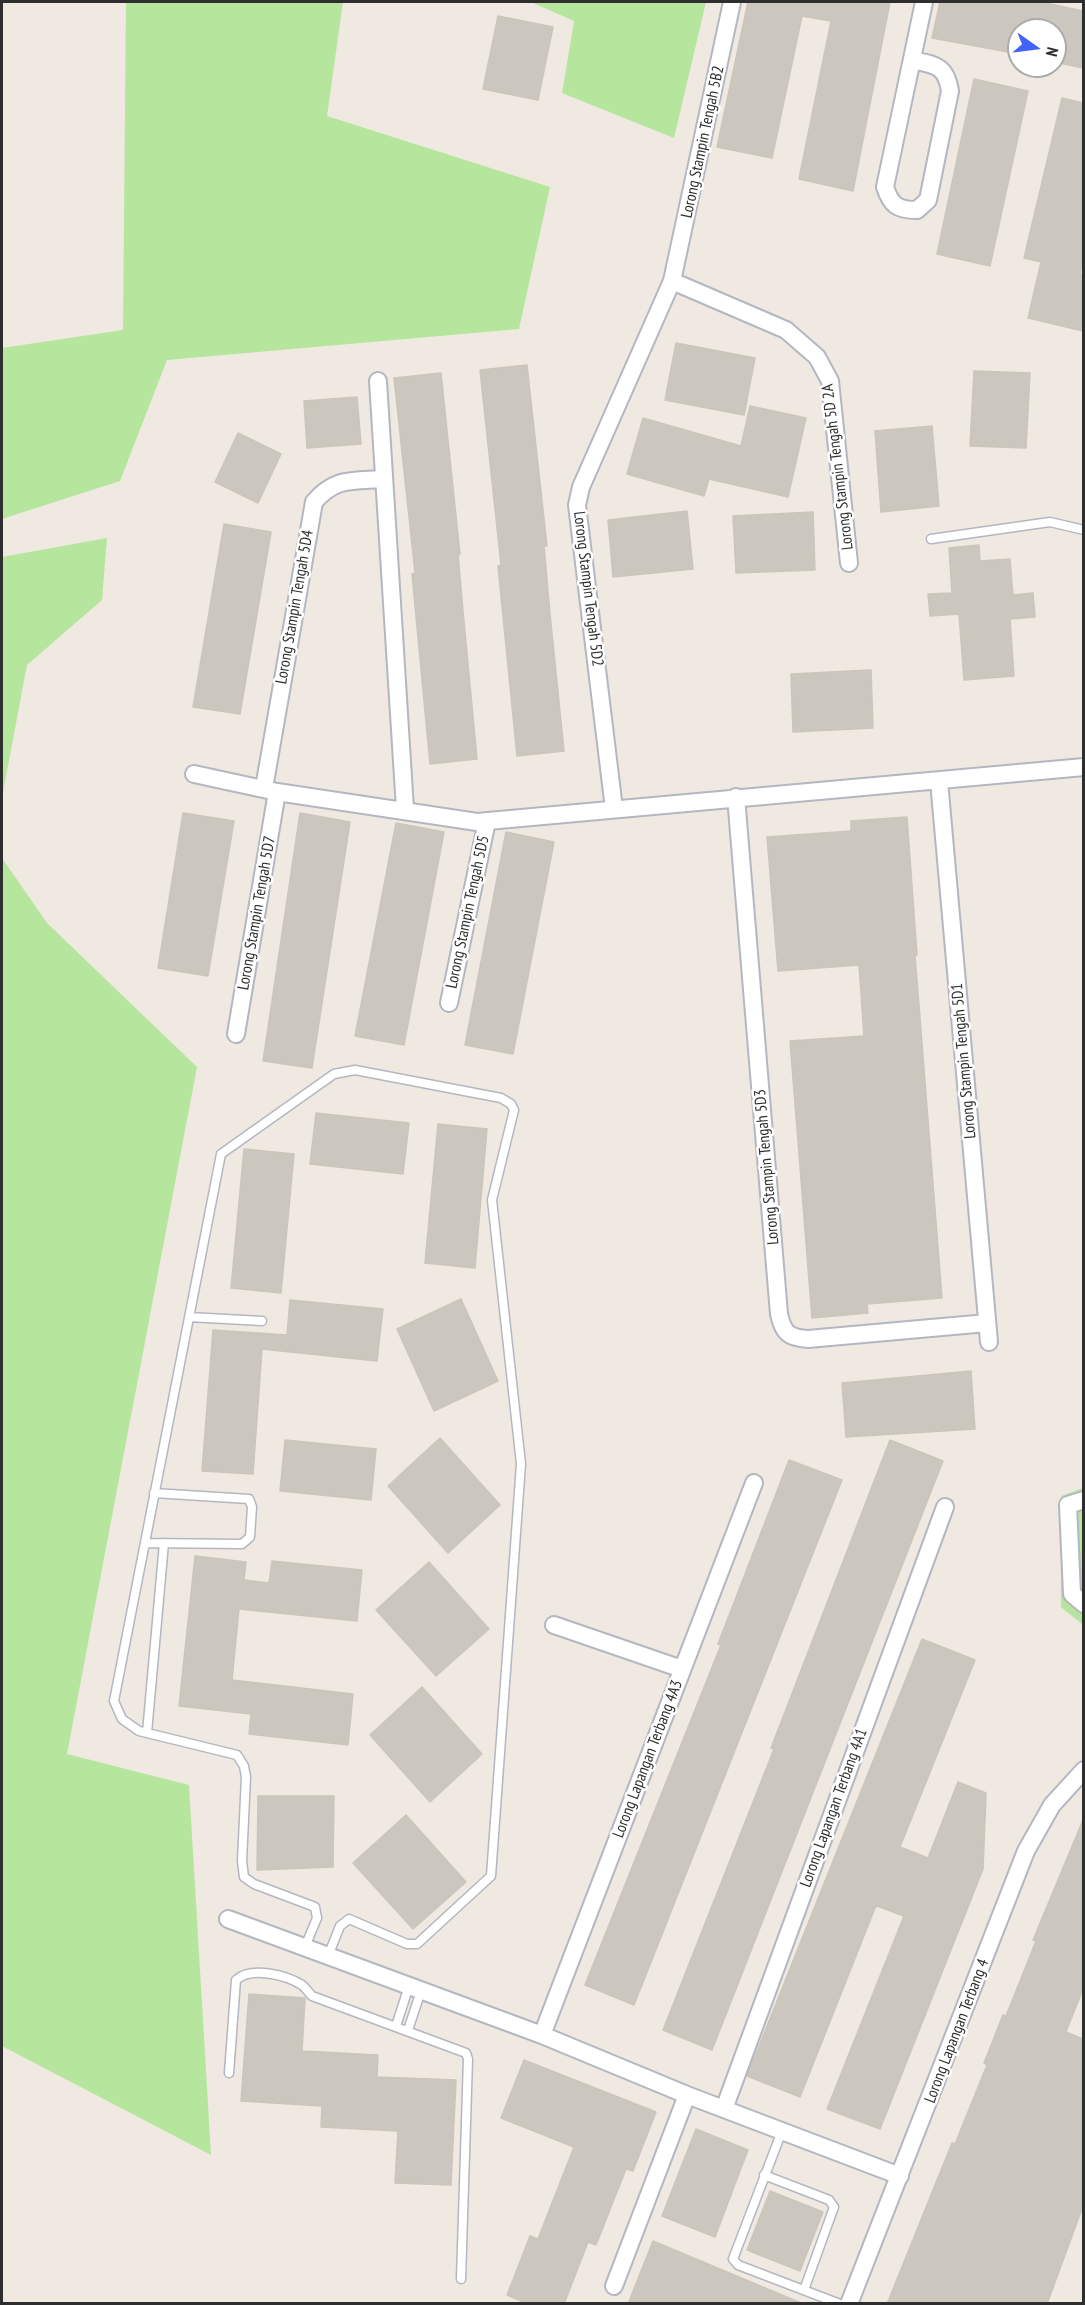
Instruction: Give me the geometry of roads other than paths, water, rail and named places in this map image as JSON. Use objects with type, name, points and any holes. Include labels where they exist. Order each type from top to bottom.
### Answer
[{"type":"street","name":"Lorong Stampin Tengah 5B2","points":[[672,281],[732,2]]},
{"type":"street","points":[[912,60],[938,67],[947,75],[950,91],[928,200],[917,210],[902,210],[890,202],[885,187],[924,2]]},
{"type":"street","name":"Lorong Stampin Tengah 5D 2A","points":[[672,281],[786,330],[817,357],[830,381],[849,563]]},
{"type":"street","name":"Lorong Stampin Tengah 5D2","points":[[614,809],[577,505],[580,487],[672,281]]},
{"type":"street","points":[[378,381],[405,810]]},
{"type":"street","name":"Lorong Stampin Tengah 5D4","points":[[271,790],[314,502],[323,492],[339,482],[383,479]]},
{"type":"street","points":[[194,774],[271,790],[487,821],[1083,767]]},
{"type":"street","name":"Lorong Stampin Tengah 5D1","points":[[939,781],[989,1342]]},
{"type":"street","name":"Lorong Stampin Tengah 5D7","points":[[237,1034],[271,790]]},
{"type":"street","name":"Lorong Stampin Tengah 5D3","points":[[736,797],[782,1329],[788,1336],[808,1339],[987,1323]]},
{"type":"street","name":"Lorong Stampin Tengah 5D5","points":[[449,1003],[487,821]]},
{"type":"street","name":"Lorong Lapangan Terbang 4A3","points":[[542,2035],[754,1483]]},
{"type":"street","points":[[1083,1500],[1068,1505],[1072,1594],[1083,1604]]},
{"type":"street","name":"Lorong Lapangan Terbang 4A1","points":[[724,2109],[945,1507]]},
{"type":"street","points":[[554,1625],[682,1669]]},
{"type":"street","name":"Lorong Lapangan Terbang 4","points":[[849,2304],[1026,1851],[1052,1805],[1083,1770]]},
{"type":"street","points":[[228,1919],[542,2035],[687,2095],[900,2176]]},
{"type":"street","points":[[614,2286],[687,2095]]},
{"type":"lane","points":[[931,539],[1050,522],[1083,530]]},
{"type":"lane","points":[[305,1947],[317,1918],[315,1907],[254,1884],[244,1877],[242,1861],[246,1777],[244,1766],[237,1755],[129,1726],[122,1719],[114,1701],[221,1154],[334,1074],[355,1070],[501,1098],[511,1104],[514,1115],[492,1200],[521,1464],[492,1872],[487,1882],[417,1944],[407,1944],[349,1919],[340,1926],[328,1956]]},
{"type":"lane","points":[[189,1317],[262,1321]]},
{"type":"lane","points":[[145,1543],[246,1544],[250,1537],[252,1503],[245,1498],[154,1494]]},
{"type":"lane","points":[[147,1732],[164,1543]]},
{"type":"lane","points":[[229,2073],[236,1983],[242,1976],[256,1972],[281,1977],[302,1985],[312,1996],[463,2051],[468,2059],[461,2279]]},
{"type":"lane","points":[[396,2026],[415,1988]]},
{"type":"lane","points":[[408,2030],[415,1988]]},
{"type":"lane","points":[[782,2131],[733,2259],[738,2265],[840,2304]]},
{"type":"lane","points":[[764,2175],[829,2200],[834,2207],[804,2290]]}]
